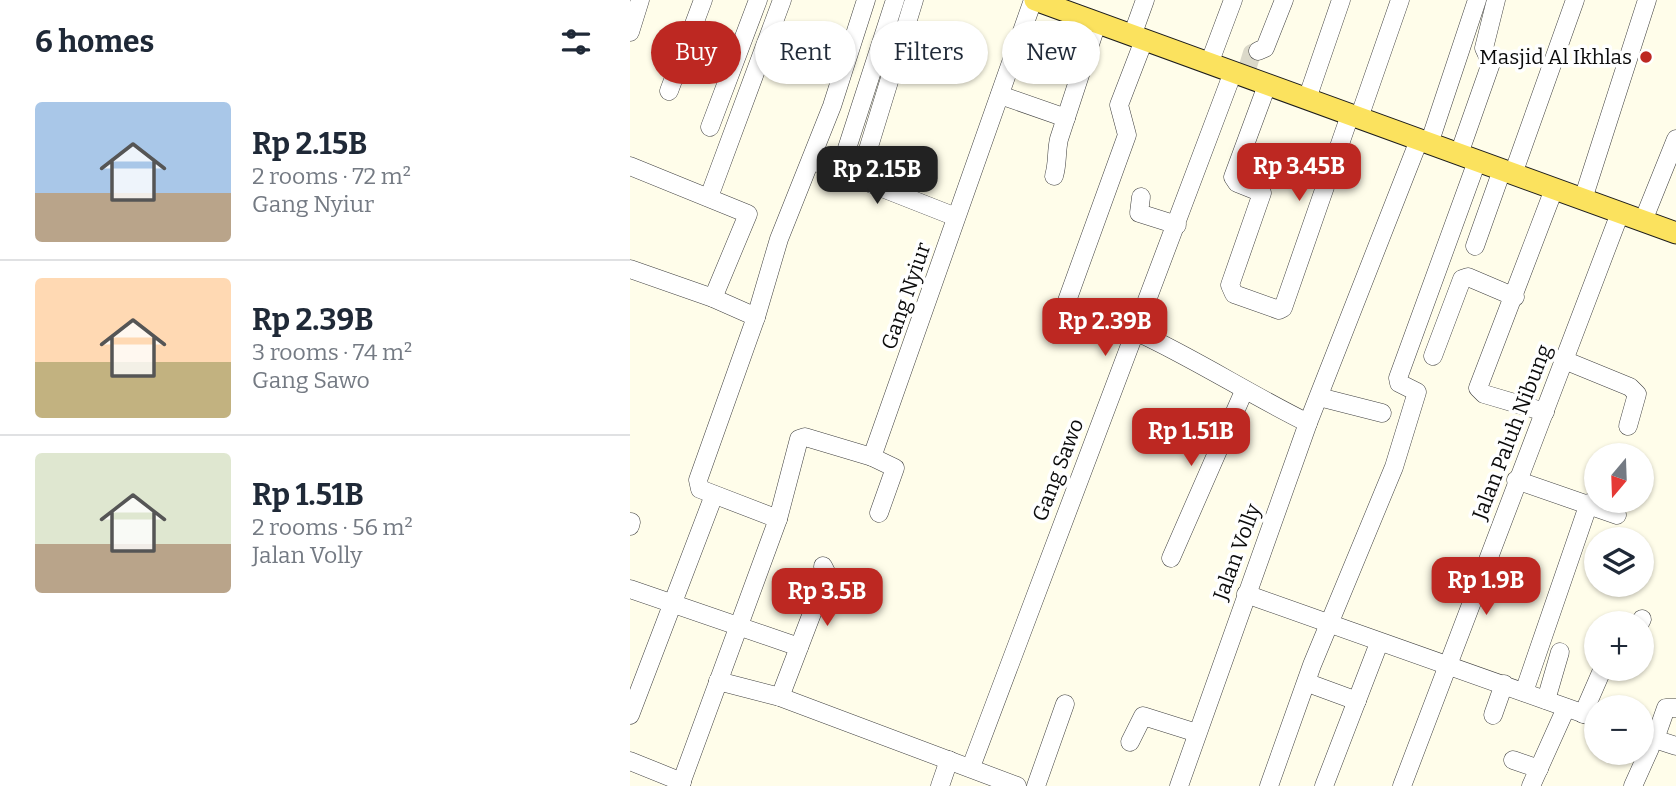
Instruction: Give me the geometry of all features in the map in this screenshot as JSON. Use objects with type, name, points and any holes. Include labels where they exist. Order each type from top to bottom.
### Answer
[{"type":"main road","points":[[1034,0],[1072,6],[1094,21]]},
{"type":"main road","points":[[1100,24],[1209,64],[1246,66],[1267,85],[1676,233]]},
{"type":"street","points":[[630,32],[640,0]]},
{"type":"street","points":[[669,91],[703,0]]},
{"type":"street","points":[[710,127],[758,0]]},
{"type":"street","points":[[709,197],[782,0]]},
{"type":"street","points":[[778,519],[700,489],[698,480],[756,317],[779,239],[832,106],[866,0]]},
{"type":"street","points":[[840,170],[895,0]]},
{"type":"street","points":[[859,178],[914,0]]},
{"type":"street","name":"Gang Nyiur","points":[[872,457],[1034,0]]},
{"type":"street","points":[[1055,334],[1127,135],[1119,105],[1138,38],[1145,0]]},
{"type":"street","points":[[1209,64],[1233,0]]},
{"type":"street","name":"Gang Sawo","points":[[971,767],[1016,656],[1035,595],[1177,225],[1246,66],[1265,48],[1284,0]]},
{"type":"street","points":[[1307,99],[1341,0]]},
{"type":"street","points":[[1267,85],[1233,177],[1237,183],[1262,193],[1230,287],[1234,294],[1282,309],[1400,0]]},
{"type":"street","name":"Jalan Volly","points":[[1180,786],[1308,423],[1424,142],[1477,0]]},
{"type":"street","points":[[1269,786],[1330,624],[1394,467],[1415,405],[1417,392],[1399,383],[1398,378],[1468,158],[1491,63],[1484,48],[1496,0]]},
{"type":"street","points":[[1475,246],[1575,0]]},
{"type":"street","points":[[1583,199],[1647,0]]},
{"type":"street","points":[[1054,176],[1059,161],[1057,147],[1077,84]]},
{"type":"street","points":[[1000,95],[1066,118]]},
{"type":"street","points":[[1643,221],[1676,139]]},
{"type":"street","points":[[811,160],[956,217]]},
{"type":"street","points":[[630,166],[748,214],[713,298]]},
{"type":"street","points":[[1544,414],[1484,394],[1478,388],[1554,189]]},
{"type":"street","points":[[1141,197],[1139,213],[1177,225]]},
{"type":"street","name":"Jalan Paluh Nibung","points":[[1402,786],[1619,213]]},
{"type":"street","points":[[630,269],[713,298],[756,317]]},
{"type":"street","points":[[1433,356],[1462,279],[1468,277],[1515,297]]},
{"type":"street","points":[[1101,310],[1173,348],[1244,391],[1308,423]]},
{"type":"street","points":[[1564,360],[1630,387],[1637,394],[1628,426]]},
{"type":"street","points":[[1171,558],[1244,391]]},
{"type":"street","points":[[1319,397],[1382,413]]},
{"type":"street","points":[[630,761],[681,784],[778,519],[801,438],[872,457],[895,468],[878,513]]},
{"type":"street","points":[[1516,480],[1584,501]]},
{"type":"street","points":[[630,715],[714,495]]},
{"type":"street","points":[[1524,692],[1586,513]]},
{"type":"street","points":[[780,697],[827,575],[823,566]]},
{"type":"street","points":[[630,589],[799,647]]},
{"type":"street","points":[[1246,594],[1582,714]]},
{"type":"street","points":[[1324,786],[1379,643]]},
{"type":"street","points":[[1546,700],[1560,652]]},
{"type":"street","points":[[718,681],[780,697],[971,767],[1010,785]]},
{"type":"street","points":[[1513,760],[1535,778],[1582,714],[1597,681]]},
{"type":"street","points":[[1308,683],[1357,701]]},
{"type":"street","points":[[1493,715],[1504,684]]},
{"type":"street","points":[[1036,786],[1065,704]]},
{"type":"street","points":[[1654,727],[1666,708],[1676,708]]},
{"type":"street","points":[[1130,742],[1143,716],[1197,733]]},
{"type":"street","points":[[1654,739],[1676,746]]},
{"type":"street","points":[[940,786],[949,760]]},
{"type":"street","points":[[1633,786],[1642,765]]},
{"type":"tunnel","points":[[1248,66],[1252,53],[1258,51]]},
{"type":"place","name":"Masjid Al Ikhlas","points":[[1646,57]]}]
